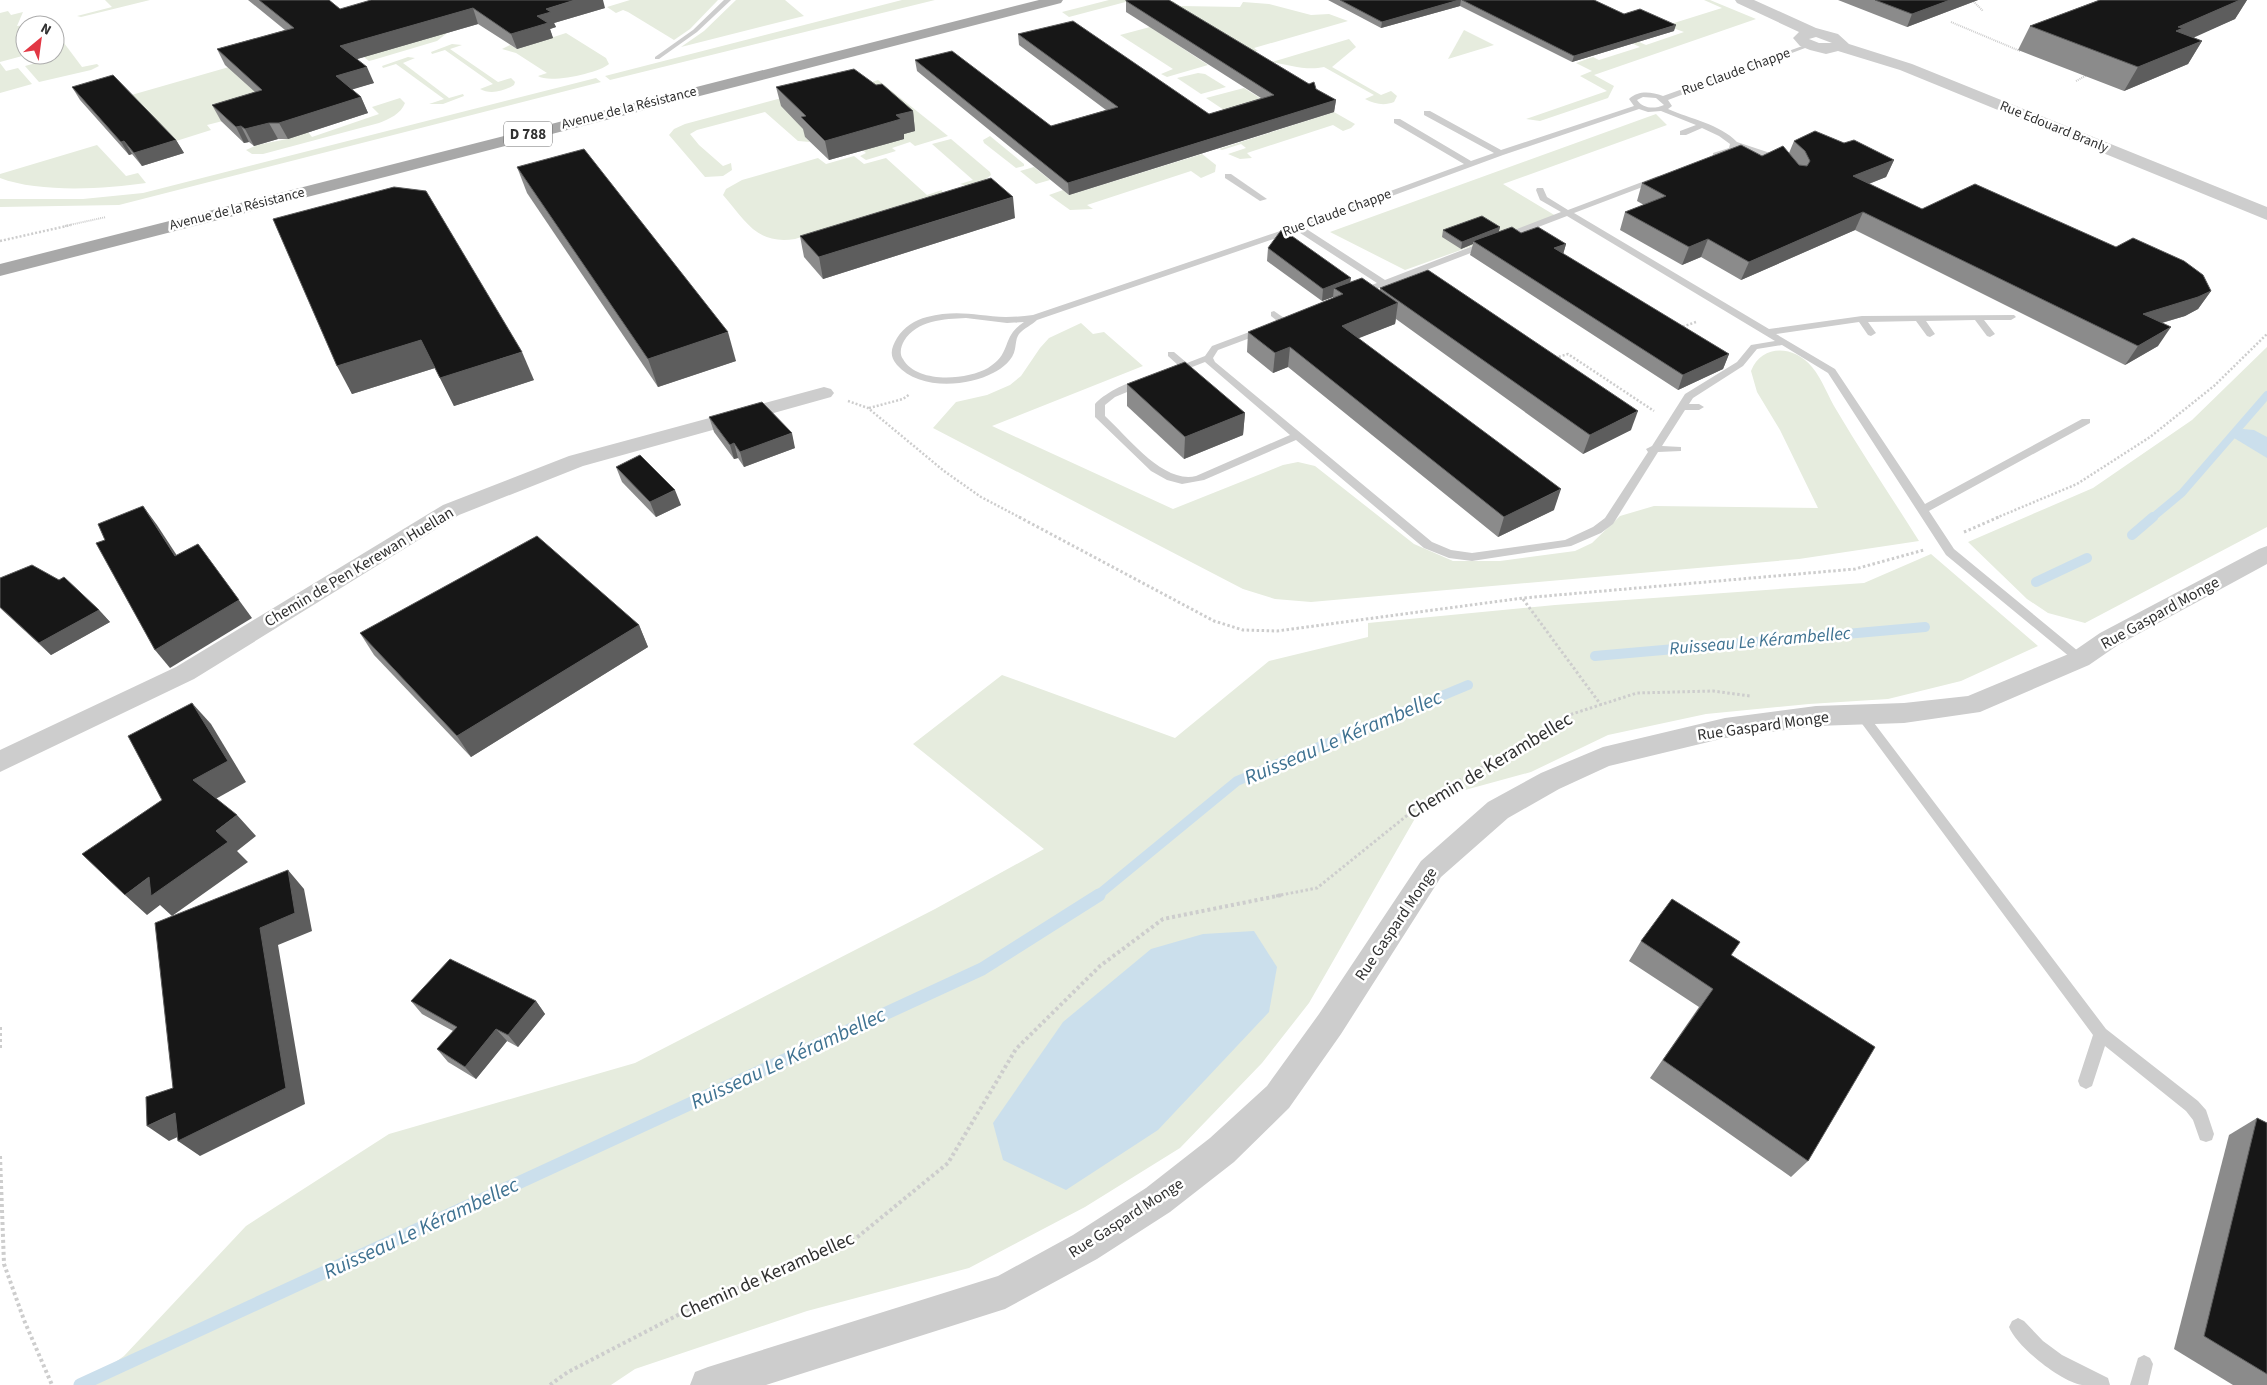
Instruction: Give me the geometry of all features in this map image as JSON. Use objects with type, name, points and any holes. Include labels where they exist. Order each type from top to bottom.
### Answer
[{"type":"main road","name":"Avenue de la Résistance","points":[[368,159],[999,0]]},
{"type":"main road","name":"Avenue de la Résistance","points":[[0,270],[1056,0]]},
{"type":"street","name":"Rue Edouard Branly","points":[[1742,0],[1812,39],[1836,38],[1841,44],[1839,46],[1906,66],[2267,214]]},
{"type":"street","name":"Chemin de Pen Kerewan Huellan","points":[[0,762],[185,673],[451,510],[576,461],[824,393]]},
{"type":"street","name":"Rue Gaspard Monge","points":[[708,1385],[1005,1291],[1085,1247],[1158,1200],[1222,1150],[1278,1097],[1330,1024],[1431,869],[1498,810],[1550,781],[1603,757],[1725,728],[1816,716],[1904,713],[1971,705],[2080,659],[2109,639],[2267,554]]},
{"type":"lane","points":[[657,58],[695,31],[728,0]]},
{"type":"lane","name":"Rue Claude Chappe","points":[[1663,99],[1812,39]]},
{"type":"lane","points":[[1635,89],[1645,95],[1663,99],[1668,103],[1668,106],[1662,109],[1650,110],[1635,104],[1633,99],[1645,95]]},
{"type":"lane","name":"Rue Claude Chappe","points":[[1034,318],[1298,228],[1500,153],[1639,107]]},
{"type":"lane","points":[[1662,109],[1682,119],[1703,125],[1730,139],[1734,144],[1759,151],[1788,163]]},
{"type":"lane","points":[[1427,113],[1500,153]]},
{"type":"lane","points":[[1398,121],[1470,164]]},
{"type":"lane","points":[[1683,132],[1703,125]]},
{"type":"lane","points":[[1705,159],[1732,149],[1734,144]]},
{"type":"lane","points":[[1347,297],[1670,173]]},
{"type":"lane","points":[[1228,176],[1263,199]]},
{"type":"lane","points":[[1540,190],[1543,198],[1567,213],[1834,373],[1950,552],[2080,659]]},
{"type":"lane","points":[[1298,228],[1384,283]]},
{"type":"lane","points":[[1167,373],[1208,358],[1215,348],[1288,320],[1274,314]]},
{"type":"lane","points":[[966,315],[1007,320],[1034,318],[1016,333],[1009,354],[1000,364],[988,372],[971,378],[952,381],[934,380],[917,376],[905,368],[898,359],[896,348],[901,337],[912,327],[928,320],[966,315]]},
{"type":"lane","points":[[1768,332],[1886,316],[1919,318],[2011,317]]},
{"type":"lane","points":[[1862,318],[1871,333]]},
{"type":"lane","points":[[1919,318],[1930,334]]},
{"type":"lane","points":[[1977,318],[1990,334]]},
{"type":"lane","points":[[1222,335],[1231,342]]},
{"type":"lane","points":[[1208,358],[1211,364],[1428,545],[1437,550],[1472,557],[1567,543],[1598,530],[1609,521],[1652,449],[1689,396],[1740,364],[1754,347],[1784,342]]},
{"type":"lane","points":[[1171,354],[1185,366]]},
{"type":"lane","points":[[1148,381],[1105,400],[1100,404],[1100,417],[1155,469],[1177,480],[1190,481],[1200,478],[1296,436]]},
{"type":"lane","points":[[1681,407],[1698,407]]},
{"type":"lane","points":[[1923,510],[2086,421]]},
{"type":"lane","points":[[1652,449],[1677,449]]},
{"type":"lane","points":[[1631,486],[1645,486]]},
{"type":"lane","points":[[1861,714],[2102,1034],[2192,1106],[2200,1116],[2206,1134]]},
{"type":"lane","points":[[2086,1081],[2102,1034]]},
{"type":"lane","points":[[2018,1327],[2030,1343],[2048,1358],[2101,1385]]},
{"type":"lane","points":[[2139,1385],[2144,1364]]},
{"type":"path","points":[[1972,0],[1983,11]]},
{"type":"path","points":[[1952,22],[2025,53]]},
{"type":"path","points":[[2076,81],[2087,75],[2080,73]]},
{"type":"path","points":[[1672,330],[1696,322]]},
{"type":"path","points":[[1552,359],[1568,354],[1671,422]]},
{"type":"path","points":[[868,408],[903,399],[934,380]]},
{"type":"path","points":[[1523,598],[1601,705]]},
{"type":"path","name":"Chemin de Kerambellec","points":[[550,1385],[568,1372],[706,1301],[849,1244],[948,1163],[1016,1049],[1100,966],[1163,918],[1317,888],[1425,801],[1572,714],[1637,694],[1713,690],[1758,697]]},
{"type":"path","points":[[0,1027],[0,1049]]},
{"type":"path","points":[[0,1156],[4,1264],[24,1320],[52,1385]]},
{"type":"shaded area","points":[[105,0],[150,0],[81,17],[77,16],[112,7]]},
{"type":"shaded area","points":[[630,0],[718,0],[690,29],[674,40],[628,12],[623,10],[616,13],[607,7]]},
{"type":"shaded area","points":[[736,0],[785,0],[804,16],[681,47],[704,31]]},
{"type":"shaded area","points":[[902,0],[935,0],[610,80],[605,76]]},
{"type":"shaded area","points":[[1109,0],[1133,0],[1069,17],[1062,12]]},
{"type":"shaded area","points":[[1704,0],[1710,0],[1756,19],[1594,75],[1614,86],[1608,98],[1540,121],[1526,119],[1607,91],[1580,76],[1592,71],[1576,63],[1593,57],[1599,60],[1640,47],[1608,32],[1609,29],[1646,45],[1684,32],[1670,27],[1674,23],[1722,8]]},
{"type":"shaded area","points":[[1166,1],[1173,1],[1180,6],[1240,7],[1243,2],[1269,4],[1311,15],[1329,14],[1348,21],[1254,48],[1258,51],[1241,55]]},
{"type":"shaded area","points":[[8,11],[11,15],[23,12],[22,15],[15,15],[15,58],[0,62],[0,13]]},
{"type":"shaded area","points":[[437,27],[447,33],[437,41],[369,61],[352,48],[375,37],[393,48],[425,39]]},
{"type":"shaded area","points":[[1150,27],[1208,65],[1167,77],[1161,74],[1173,69],[1120,35]]},
{"type":"shaded area","points":[[1464,30],[1494,45],[1448,59]]},
{"type":"shaded area","points":[[566,33],[606,58],[609,64],[585,74],[563,78],[544,78],[538,76],[547,73],[516,53],[502,49],[510,45],[517,49]]},
{"type":"shaded area","points":[[1349,39],[1356,47],[1332,67],[1381,95],[1391,91],[1397,96],[1394,102],[1380,104],[1365,99],[1374,95],[1324,67],[1305,68],[1272,62]]},
{"type":"shaded area","points":[[65,44],[82,67],[97,64],[99,66],[91,70],[39,82],[25,66],[65,65]]},
{"type":"shaded area","points":[[452,44],[462,45],[450,49],[498,82],[511,78],[515,82],[514,85],[497,92],[484,91],[480,89],[493,84],[445,50],[432,54],[431,52]]},
{"type":"shaded area","points":[[264,57],[273,108],[207,125],[211,130],[173,142],[128,96]]},
{"type":"shaded area","points":[[408,57],[415,58],[403,63],[449,98],[463,94],[464,96],[443,104],[429,104],[444,99],[396,64],[383,68],[382,66]]},
{"type":"shaded area","points":[[0,63],[6,71],[18,68],[32,84],[0,93]]},
{"type":"shaded area","points":[[1198,73],[1205,74],[1226,87],[1201,94],[1177,78]]},
{"type":"shaded area","points":[[596,78],[601,82],[119,205],[0,207],[0,199],[83,199],[143,193]]},
{"type":"shaded area","points":[[878,80],[948,136],[915,146],[910,142],[892,148],[896,151],[866,160],[860,156],[866,153],[858,146],[872,82]]},
{"type":"shaded area","points":[[1244,88],[1273,106],[1224,110],[1206,98]]},
{"type":"shaded area","points":[[804,92],[810,135],[805,137],[810,142],[798,141],[765,112],[697,130],[690,134],[699,145],[723,166],[731,163],[732,170],[723,176],[705,177],[669,135],[674,129],[685,124]]},
{"type":"shaded area","points":[[400,98],[405,103],[401,110],[391,118],[379,123],[263,154],[252,154],[246,150],[257,145],[287,139],[308,132],[312,137],[379,114],[372,107]]},
{"type":"shaded area","points":[[1334,112],[1355,124],[1343,131],[1333,125],[1247,153],[1252,158],[1240,159],[1228,154],[1246,148],[1241,144],[1222,150],[1219,149]]},
{"type":"shaded area","points":[[1656,114],[1667,125],[1503,184],[1556,216],[1405,270],[1330,232]]},
{"type":"shaded area","points":[[990,136],[1024,166],[1016,168],[984,143],[983,140]]},
{"type":"shaded area","points":[[951,139],[990,172],[991,175],[976,184],[960,184],[973,180],[932,144]]},
{"type":"shaded area","points":[[97,145],[126,176],[138,173],[146,183],[111,187],[53,188],[16,183],[0,178],[0,174]]},
{"type":"shaded area","points":[[1202,154],[1216,165],[1215,172],[1201,178],[1191,171],[1087,205],[1093,209],[1070,210],[1049,195],[1063,190],[1069,195]]},
{"type":"shaded area","points":[[854,156],[864,164],[886,158],[927,195],[942,190],[942,193],[795,239],[782,240],[761,235],[753,229],[723,195],[726,189],[742,180],[818,158],[826,164]]},
{"type":"shaded area","points":[[1034,167],[1050,180],[1036,184],[1020,171]]},
{"type":"shaded area","points":[[1081,323],[1093,334],[1104,332],[1143,366],[992,426],[1173,509],[1283,465],[1298,462],[1315,466],[1414,544],[1453,561],[1500,561],[1575,551],[1592,543],[1620,516],[1654,506],[1818,508],[1780,430],[1757,392],[1751,371],[1756,362],[1763,356],[1779,351],[1797,355],[1805,360],[1816,372],[1834,406],[1919,541],[1799,559],[1311,602],[1275,599],[1243,589],[933,428],[956,402],[987,395],[1010,385],[1021,376],[1049,338]]},
{"type":"shaded area","points":[[2267,347],[2267,527],[2085,623],[2048,613],[2027,599],[1968,542],[2093,488],[2192,420]]},
{"type":"shaded area","points":[[1931,554],[2038,646],[1961,681],[1888,699],[1809,704],[1706,714],[1608,735],[1531,772],[1425,801],[1309,1003],[1262,1063],[1180,1148],[1085,1207],[969,1268],[807,1311],[635,1369],[611,1385],[83,1385],[124,1356],[246,1226],[389,1134],[635,1063],[935,909],[1044,849],[913,744],[1002,675],[1175,738],[1269,661],[1368,637],[1368,623],[1555,605],[1864,583]]},
{"type":"water","points":[[2243,429],[2254,430],[2267,437],[2267,458],[2234,438],[2233,432]]},
{"type":"water","points":[[1254,931],[1277,967],[1269,1012],[1158,1130],[1066,1190],[1003,1160],[993,1123],[1063,1022],[1151,949],[1203,934]]},
{"type":"building","points":[[259,0],[329,0],[340,9],[371,0],[575,0],[546,9],[551,12],[537,16],[548,23],[511,34],[473,8],[340,46],[367,67],[336,76],[361,97],[279,123],[269,123],[245,129],[241,126],[236,127],[212,105],[262,90],[217,49],[294,28]]},
{"type":"building","points":[[1126,0],[1169,0],[1309,84],[1314,82],[1316,89],[1336,100],[1068,183],[915,60],[952,51],[1051,126],[1118,107],[1018,34],[1073,21],[1209,114],[1274,95]]},
{"type":"building","points":[[1340,0],[1459,0],[1382,22]]},
{"type":"building","points":[[1462,0],[1594,0],[1624,14],[1640,9],[1676,25],[1574,56]]},
{"type":"building","points":[[1875,0],[1950,0],[1912,14]]},
{"type":"building","points":[[2100,0],[2240,0],[2178,27],[2183,28],[2176,31],[2202,41],[2138,67],[2030,26]]},
{"type":"building","points":[[854,69],[876,85],[882,84],[913,111],[896,115],[901,119],[825,141],[801,117],[806,116],[776,87]]},
{"type":"building","points":[[113,75],[176,140],[134,153],[124,141],[121,142],[72,87]]},
{"type":"building","points":[[1815,131],[1844,143],[1854,140],[1894,160],[1853,176],[1922,209],[1975,184],[2116,247],[2133,238],[2184,261],[2203,275],[2211,291],[2198,297],[2143,314],[2171,327],[2138,346],[1863,212],[1749,262],[1708,239],[1689,247],[1625,212],[1666,196],[1642,183],[1741,145],[1762,156],[1783,146],[1799,165],[1807,166],[1810,161],[1805,151],[1794,141]]},
{"type":"building","points":[[584,149],[728,332],[648,359],[517,167]]},
{"type":"building","points":[[991,178],[1013,197],[819,257],[800,236]]},
{"type":"building","points":[[394,187],[426,191],[522,352],[440,378],[421,340],[337,366],[273,219]]},
{"type":"building","points":[[1482,216],[1500,227],[1462,242],[1443,230]]},
{"type":"building","points":[[1512,227],[1521,233],[1538,227],[1566,244],[1554,248],[1729,354],[1683,375],[1473,241]]},
{"type":"building","points":[[1282,229],[1351,278],[1323,289],[1268,248]]},
{"type":"building","points":[[1428,270],[1638,411],[1590,435],[1380,288]]},
{"type":"building","points":[[1362,278],[1398,303],[1342,326],[1561,489],[1504,517],[1290,347],[1275,353],[1248,332],[1343,294],[1334,288]]},
{"type":"building","points":[[1185,362],[1245,413],[1185,437],[1127,384]]},
{"type":"building","points":[[762,402],[792,433],[740,452],[734,443],[730,445],[709,417]]},
{"type":"building","points":[[640,455],[675,490],[650,502],[616,467]]},
{"type":"building","points":[[143,506],[175,556],[198,544],[239,600],[155,650],[96,543],[105,540],[98,524]]},
{"type":"building","points":[[537,536],[639,625],[457,736],[360,633]]},
{"type":"building","points":[[32,565],[59,580],[64,577],[99,610],[39,643],[0,607],[0,578]]},
{"type":"building","points":[[192,703],[228,761],[193,780],[237,815],[216,831],[228,842],[151,896],[149,877],[125,895],[82,854],[162,800],[128,736]]},
{"type":"building","points":[[288,870],[295,913],[260,928],[286,1088],[178,1141],[175,1113],[147,1126],[146,1097],[173,1088],[155,923]]},
{"type":"building","points":[[1672,899],[1740,942],[1731,955],[1875,1047],[1808,1161],[1663,1060],[1713,989],[1641,941]]},
{"type":"building","points":[[450,959],[536,1001],[508,1035],[496,1029],[465,1067],[437,1049],[457,1027],[411,1001]]},
{"type":"building","points":[[2257,1118],[2267,1123],[2267,1374],[2204,1336]]},
{"type":"waterway","name":"Ruisseau Le Kérambellec","points":[[2152,518],[2182,493],[2267,395]]},
{"type":"waterway","name":"Ruisseau Le Kérambellec","points":[[2132,535],[2153,517]]},
{"type":"waterway","name":"Ruisseau Le Kérambellec","points":[[2036,582],[2087,558]]},
{"type":"waterway","name":"Ruisseau Le Kérambellec","points":[[1595,656],[1925,627]]},
{"type":"waterway","name":"Ruisseau Le Kérambellec","points":[[1097,896],[1237,781],[1468,685]]},
{"type":"waterway","name":"Ruisseau Le Kérambellec","points":[[80,1385],[982,969],[1099,895]]}]
